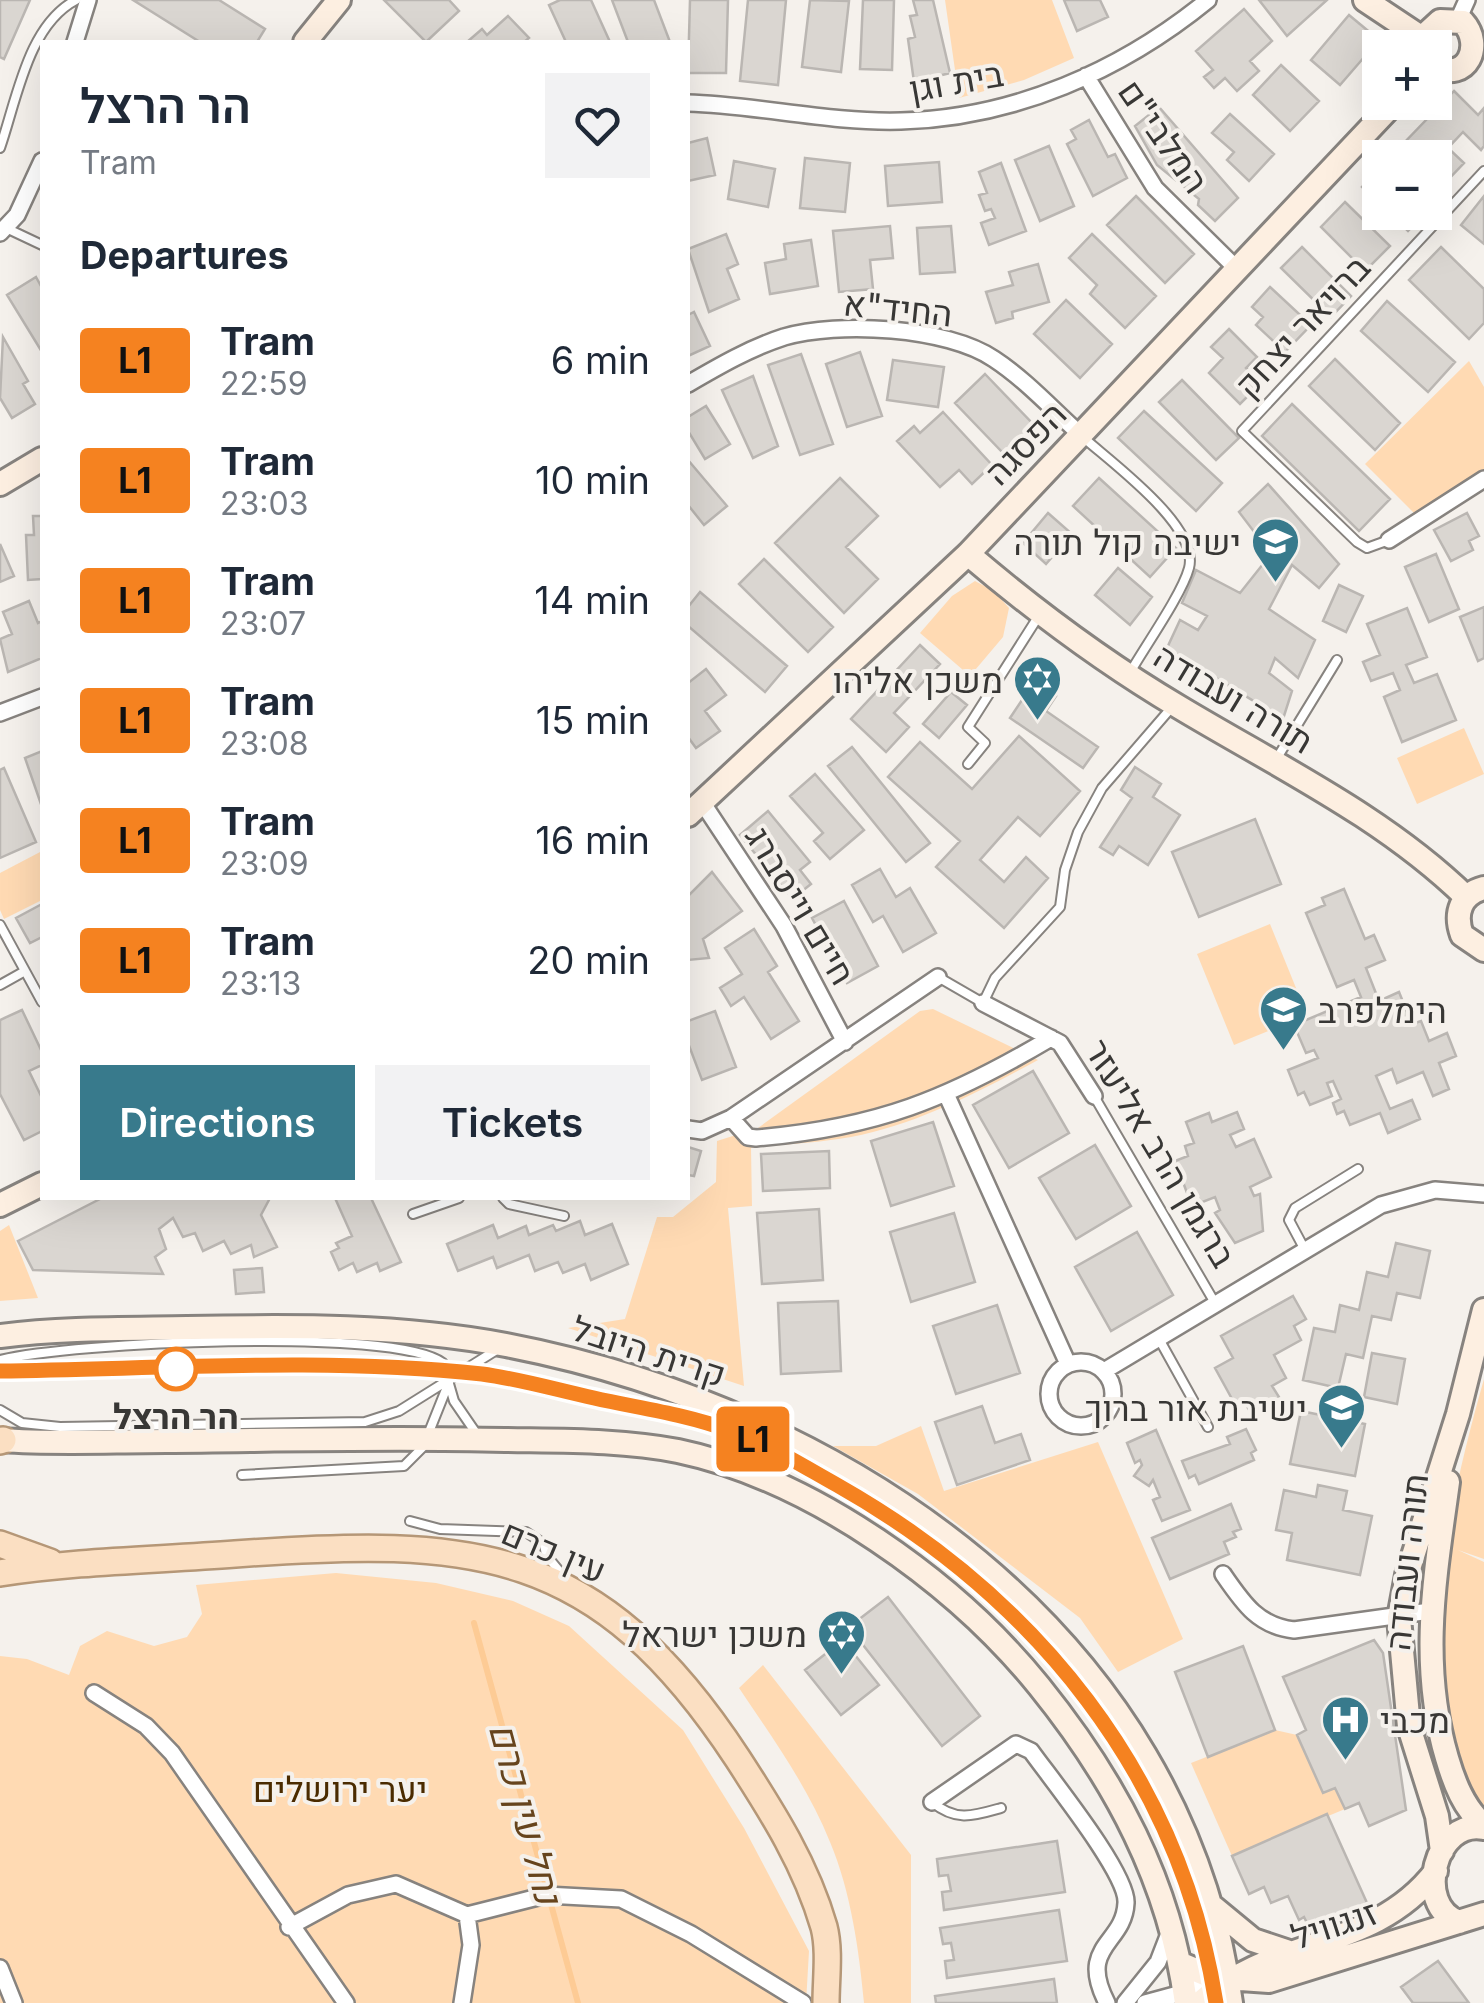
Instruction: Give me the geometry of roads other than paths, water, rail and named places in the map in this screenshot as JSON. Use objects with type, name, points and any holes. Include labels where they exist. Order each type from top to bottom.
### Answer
[{"type":"main road","name":"עין כרם","points":[[0,1544],[70,1565]]},
{"type":"main road","name":"עין כרם","points":[[0,1572],[350,1546],[433,1549],[542,1565],[666,1665],[729,1746],[789,1837],[825,1930],[826,2003]]},
{"type":"street","points":[[76,40],[88,0]]},
{"type":"street","points":[[307,40],[339,0]]},
{"type":"street","name":"בית וגן","points":[[690,103],[899,122],[976,113],[1086,76],[1154,40],[1208,0]]},
{"type":"street","points":[[1365,0],[1406,30]]},
{"type":"street","points":[[1435,30],[1440,22],[1462,10],[1474,36],[1478,61],[1452,69]]},
{"type":"street","name":"המלבי\"ם","points":[[1086,76],[1155,188],[1239,271]]},
{"type":"street","name":"הפסגה","points":[[694,808],[968,554],[1378,120]]},
{"type":"street","points":[[3,230],[22,206],[40,166]]},
{"type":"street","name":"החיד\"א","points":[[690,383],[730,359],[788,336],[834,329],[919,334],[951,341],[993,358],[1081,436]]},
{"type":"street","points":[[0,484],[40,461]]},
{"type":"street","points":[[1389,540],[1484,479]]},
{"type":"street","name":"תורה ועבודה","points":[[968,554],[1040,615],[1129,676],[1374,822],[1475,892]]},
{"type":"street","points":[[0,713],[40,698]]},
{"type":"street","name":"חיים וייסברג","points":[[694,808],[784,926],[845,1042]]},
{"type":"street","points":[[1475,892],[1458,925],[1469,943],[1484,950]]},
{"type":"street","points":[[690,1130],[702,1131],[731,1118],[938,977]]},
{"type":"street","name":"ברגמן הרב אליעזר","points":[[983,1003],[1060,1043],[1094,1096]]},
{"type":"street","name":"ברגמן הרב אליעזר","points":[[731,1118],[748,1137],[822,1132],[947,1096],[1051,1038]]},
{"type":"street","points":[[947,1096],[1068,1364]]},
{"type":"street","points":[[0,1205],[40,1185]]},
{"type":"street","points":[[1104,1372],[1157,1336],[1404,1196],[1435,1190],[1484,1194]]},
{"type":"street","name":"תורה ועבודה","points":[[1459,1922],[1436,1904],[1438,1816],[1409,1727],[1399,1618],[1416,1541],[1458,1414],[1482,1322]]},
{"type":"street","name":"קרית היובל","points":[[2,1355],[66,1330],[359,1326],[506,1346],[622,1376],[746,1419],[869,1484],[974,1556],[1052,1629],[1154,1767],[1192,1848],[1212,1907],[1223,1953],[1224,1987]]},
{"type":"street","points":[[1090,1362],[1104,1372],[1112,1384],[1112,1405],[1099,1421],[1079,1426],[1060,1418],[1049,1400],[1052,1379],[1068,1364],[1090,1362]]},
{"type":"street","name":"תורה ועבודה","points":[[1458,1414],[1430,1611],[1431,1686],[1443,1745],[1457,1787],[1484,1826]]},
{"type":"street","points":[[1,1441],[426,1438],[647,1446],[712,1459],[784,1488],[888,1549],[982,1622],[1054,1705],[1126,1812],[1171,1928],[1190,2000],[1145,2003]]},
{"type":"street","points":[[1222,1574],[1253,1614],[1272,1628],[1294,1630],[1430,1611]]},
{"type":"street","points":[[94,1693],[146,1726],[172,1753],[279,1904],[290,1928],[346,2003]]},
{"type":"street","points":[[932,1802],[1016,1744],[1032,1751],[1124,1887],[1123,1917],[1107,1938],[1096,1970],[1107,2003]]},
{"type":"street","name":"זנגוויל","points":[[1190,2000],[1292,1953],[1393,1915],[1439,1862],[1460,1828],[1484,1826]]},
{"type":"street","points":[[290,1928],[348,1895],[396,1884],[467,1915],[546,1895],[621,1899],[691,1934],[803,2003]]},
{"type":"street","points":[[1212,1907],[1253,1940],[1292,1953]]},
{"type":"street","points":[[462,2003],[472,1945],[467,1915]]},
{"type":"street","name":"זנגוויל","points":[[1179,1963],[1224,1987],[1269,1981],[1484,1916]]},
{"type":"street","points":[[1125,2003],[1158,1962],[1171,1928]]},
{"type":"street","points":[[0,1968],[14,2003]]},
{"type":"lane","points":[[0,148],[39,37],[60,8],[76,0]]},
{"type":"lane","name":"ברויאר יצחק","points":[[1389,540],[1366,548],[1357,542],[1242,430],[1484,171]]},
{"type":"lane","points":[[3,230],[40,244]]},
{"type":"lane","points":[[1081,436],[1152,499],[1189,547],[1189,568],[1129,676]]},
{"type":"lane","points":[[968,764],[985,743],[968,727],[1040,615]]},
{"type":"lane","points":[[1274,763],[1338,660]]},
{"type":"lane","points":[[938,977],[983,1003],[996,978],[1060,907],[1065,870],[1078,832],[1102,788],[1174,704]]},
{"type":"lane","points":[[0,925],[40,998]]},
{"type":"lane","points":[[0,985],[25,971]]},
{"type":"lane","name":"ברגמן הרב אליעזר","points":[[1094,1096],[1215,1302]]},
{"type":"lane","points":[[1304,1250],[1289,1220],[1294,1208],[1358,1168]]},
{"type":"lane","points":[[413,1214],[452,1200]]},
{"type":"lane","points":[[505,1200],[564,1216]]},
{"type":"lane","points":[[1157,1336],[1208,1427]]},
{"type":"lane","points":[[2,1355],[109,1345],[221,1342],[400,1348],[440,1360],[448,1368],[458,1409],[484,1439]]},
{"type":"lane","points":[[0,1410],[22,1423],[60,1427],[354,1423],[399,1412],[506,1346]]},
{"type":"lane","points":[[242,1475],[394,1470],[418,1456],[449,1382]]},
{"type":"lane","points":[[410,1520],[440,1528],[526,1532],[541,1540],[542,1565]]},
{"type":"lane","points":[[932,1802],[945,1813],[964,1818],[1001,1808]]},
{"type":"waterway","name":"נחל עין כרם","points":[[474,1623],[578,2003]]},
{"type":"tram line","points":[[0,1371],[302,1365],[482,1374],[698,1421],[772,1448],[908,1530],[974,1581],[1034,1638],[1087,1700],[1133,1768],[1170,1841],[1198,1920],[1216,2003]]},
{"type":"tram line","name":"L1","points":[[0,1371],[369,1368],[484,1374],[703,1422],[770,1447],[931,1543],[978,1580],[1048,1650],[1110,1732],[1152,1799],[1188,1886],[1216,2003]]},
{"type":"place","name":"ישיבה קול תורה","points":[[1276,584]]},
{"type":"place","name":"משכן אליהו","points":[[1038,722]]},
{"type":"place","name":"הימלפרב","points":[[1283,1052]]},
{"type":"place","name":"הר הרצל","points":[[176,1369]]},
{"type":"place","name":"ישיבת אור ברוך","points":[[1342,1450]]},
{"type":"place","name":"משכן ישראל","points":[[842,1676]]},
{"type":"place","name":"מכבי","points":[[1345,1762]]},
{"type":"park label","name":"יער ירושלים","points":[[340,1789]]}]
